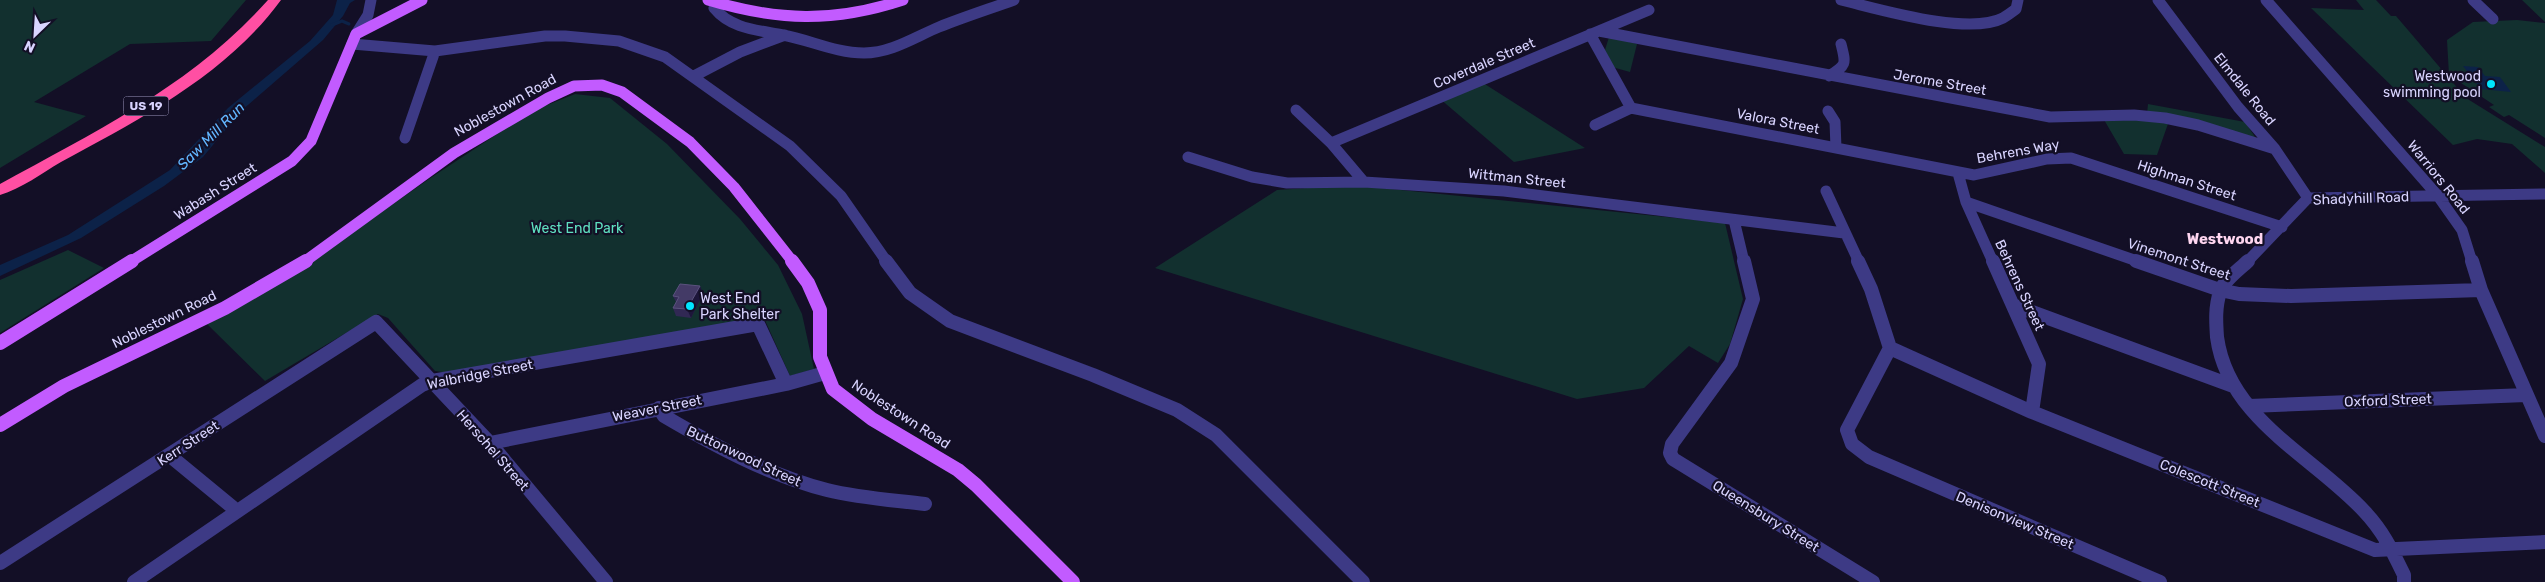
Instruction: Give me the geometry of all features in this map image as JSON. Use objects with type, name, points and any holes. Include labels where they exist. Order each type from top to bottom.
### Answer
[{"type":"highway","name":"US 19","points":[[0,181],[138,103],[181,75],[231,35],[263,0]]},
{"type":"highway","name":"US 19","points":[[0,190],[120,122],[190,78],[242,35],[275,0]]},
{"type":"main road","points":[[354,39],[422,0]]},
{"type":"main road","points":[[712,2],[749,12],[805,20],[854,14],[902,0]]},
{"type":"main road","name":"Wabash Street","points":[[0,343],[279,170],[301,153],[311,141],[354,39]]},
{"type":"main road","name":"Noblestown Road","points":[[0,425],[64,386],[225,308],[295,268],[328,247],[430,170],[494,128],[563,90],[593,84],[622,92],[690,142],[734,187],[777,241],[808,283],[820,310],[820,356],[825,373],[833,389],[852,405],[958,470],[976,484],[1073,582]]},
{"type":"street","name":"Wabash Street","points":[[354,39],[368,15],[371,0]]},
{"type":"street","points":[[712,2],[716,11],[731,21],[749,28],[843,50],[876,52],[904,44],[945,24],[1014,0]]},
{"type":"street","points":[[1841,0],[1960,24],[2003,18],[2016,9],[2018,0]]},
{"type":"street","name":"Elmdale Road","points":[[2158,0],[2238,107],[2275,149],[2308,198]]},
{"type":"street","name":"Warriors Road","points":[[2266,0],[2438,196],[2462,230],[2481,290],[2545,436]]},
{"type":"street","points":[[2472,0],[2493,19]]},
{"type":"street","name":"Coverdale Street","points":[[1331,143],[1649,10]]},
{"type":"street","points":[[1595,33],[1631,108],[1595,124]]},
{"type":"street","name":"Jerome Street","points":[[1595,33],[2050,117],[2134,115],[2165,118],[2198,125],[2275,149]]},
{"type":"street","points":[[694,76],[740,52],[785,35]]},
{"type":"street","points":[[354,39],[436,51],[545,36],[583,37],[619,42],[650,51],[694,76],[790,146],[841,196],[910,293],[928,307],[950,321],[1136,392],[1177,410],[1201,425],[1216,435],[1363,582]]},
{"type":"street","points":[[1829,76],[1843,67],[1845,61],[1841,44]]},
{"type":"street","points":[[405,138],[436,51]]},
{"type":"street","name":"Valora Street","points":[[1631,108],[1958,173]]},
{"type":"street","points":[[1296,110],[1331,143],[1364,182]]},
{"type":"street","points":[[1828,111],[1834,116],[1836,122],[1834,135],[1836,148]]},
{"type":"street","name":"Wittman Street","points":[[1188,157],[1252,177],[1287,183],[1364,182],[1504,191],[1844,233]]},
{"type":"street","name":"Behrens Way","points":[[1958,173],[1990,174],[2028,162],[2060,157],[2084,161]]},
{"type":"street","name":"Highman Street","points":[[2084,161],[2282,227]]},
{"type":"street","name":"Behrens Street","points":[[1958,173],[1966,202],[2039,364],[2032,412]]},
{"type":"street","points":[[1826,191],[1871,289],[1890,348]]},
{"type":"street","name":"Shadyhill Road","points":[[2220,290],[2308,198],[2545,194]]},
{"type":"street","name":"Vinemont Street","points":[[1966,202],[2220,290],[2239,294],[2291,296],[2481,290]]},
{"type":"street","name":"Queensbury Street","points":[[1734,220],[1753,299],[1731,363],[1672,444],[1670,453],[1673,460],[1872,582]]},
{"type":"street","points":[[2220,290],[2215,318],[2219,349],[2233,386],[2249,406],[2279,437],[2363,509],[2384,533],[2404,575],[2404,582]]},
{"type":"street","points":[[2012,305],[2233,386]]},
{"type":"street","name":"Herschel Street","points":[[376,322],[490,443],[606,582]]},
{"type":"street","name":"Kerr Street","points":[[0,563],[376,322]]},
{"type":"street","name":"Walbridge Street","points":[[134,582],[414,391],[432,381],[758,324],[786,384]]},
{"type":"street","name":"Colescott Street","points":[[1890,348],[2032,412],[2375,550],[2545,542]]},
{"type":"street","name":"Denisonview Street","points":[[1890,348],[1872,386],[1847,430],[1852,444],[1869,457],[2160,582]]},
{"type":"street","name":"Weaver Street","points":[[490,443],[786,384],[825,373]]},
{"type":"street","name":"Oxford Street","points":[[2249,406],[2526,395]]},
{"type":"street","name":"Buttonwood Street","points":[[660,408],[664,416],[674,422],[739,456],[798,482],[837,492],[925,504]]},
{"type":"street","points":[[169,455],[237,511]]},
{"type":"green space","points":[[0,0],[246,0],[211,41],[130,44],[34,102],[86,116],[0,168]]},
{"type":"green space","points":[[2356,0],[2376,0],[2391,16],[2396,16],[2466,98],[2545,147],[2545,173],[2512,144],[2477,139],[2453,145],[2311,8],[2364,10]]},
{"type":"green space","points":[[2522,0],[2545,0],[2545,22]]},
{"type":"green space","points":[[2517,20],[2545,23],[2545,138],[2509,115],[2504,117],[2489,107],[2494,105],[2449,75],[2447,40],[2473,22]]},
{"type":"green space","points":[[1609,37],[1637,44],[1630,72],[1612,67],[1605,50]]},
{"type":"green space","points":[[1480,81],[1585,148],[1514,162],[1439,98]]},
{"type":"green space","name":"West End Park","points":[[575,94],[610,98],[667,144],[740,219],[778,265],[802,314],[814,369],[790,376],[764,318],[449,373],[435,371],[388,318],[378,314],[265,381],[207,324],[296,272],[429,179],[532,111]]},
{"type":"green space","points":[[2148,104],[2245,122],[2257,140],[2147,114]]},
{"type":"green space","points":[[2103,118],[2169,121],[2157,155],[2124,154]]},
{"type":"green space","points":[[1352,185],[1725,223],[1743,299],[1730,344],[1718,363],[1689,346],[1644,388],[1577,399],[1155,268],[1277,190]]},
{"type":"green space","points":[[68,250],[104,268],[0,333],[0,280]]},
{"type":"water","name":"Saw Mill Run","points":[[337,0],[355,0],[350,3],[343,16],[323,40],[241,111],[203,157],[164,186],[81,238],[0,276],[0,265],[68,235],[170,170],[228,108],[310,41],[333,15]]},
{"type":"water","points":[[2463,66],[2478,67],[2485,76],[2500,77],[2511,92],[2481,89]]},
{"type":"building","points":[[680,284],[700,286],[687,309],[673,308],[679,297],[673,296]]},
{"type":"waterway","points":[[332,25],[342,21],[349,24]]},
{"type":"place","name":"Westwood swimming pool","points":[[2491,84]]},
{"type":"place","name":"West End Park Shelter","points":[[690,306]]},
{"type":"district","name":"Westwood","points":[[2225,239]]}]
